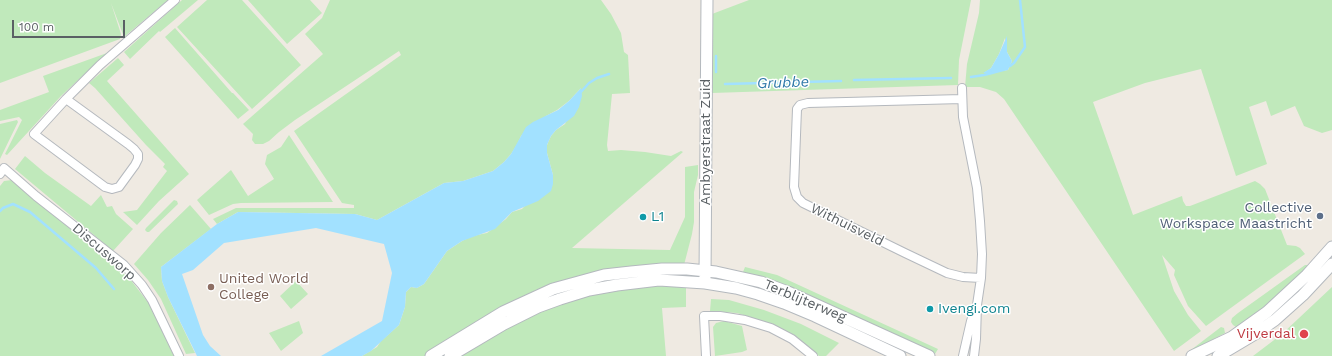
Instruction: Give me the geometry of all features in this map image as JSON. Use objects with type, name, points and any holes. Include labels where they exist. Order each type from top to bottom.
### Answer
[{"type":"main road","name":"Ambyerstraat Zuid","points":[[705,283],[707,0]]},
{"type":"main road","points":[[1214,352],[1268,312],[1303,279],[1332,247]]},
{"type":"main road","points":[[1192,356],[1214,352],[1248,338],[1275,320],[1303,295],[1332,264]]},
{"type":"main road","name":"Terblijterweg","points":[[431,356],[503,312],[537,295],[572,283],[604,275],[662,269],[705,271],[742,277],[761,282],[788,292],[929,356]]},
{"type":"main road","name":"Terblijterweg","points":[[450,356],[523,314],[577,293],[617,284],[671,280],[705,283],[736,288],[758,294],[815,316],[900,356]]},
{"type":"street","points":[[66,99],[128,144],[138,154],[138,159],[135,165],[119,187],[112,189],[105,187],[34,134],[66,99],[100,65],[175,0]]},
{"type":"street","points":[[962,88],[963,117],[977,188],[982,254],[974,356]]},
{"type":"street","name":"Withuisveld","points":[[962,99],[808,103],[800,105],[797,109],[794,187],[797,197],[804,203],[898,250],[947,273],[980,278]]},
{"type":"street","name":"Discusworp","points":[[2,171],[116,258],[142,285],[152,300],[179,356]]},
{"type":"street","points":[[963,356],[971,321],[977,305]]},
{"type":"street","points":[[706,356],[704,316],[729,317],[760,324],[792,339],[813,356]]},
{"type":"green space","points":[[0,0],[168,0],[124,37],[111,3],[121,34],[120,39],[0,83]]},
{"type":"green space","points":[[182,0],[198,0],[160,32],[159,31],[130,59],[124,52]]},
{"type":"green space","points":[[207,0],[242,0],[301,65],[252,109],[177,27]]},
{"type":"green space","points":[[248,0],[310,0],[322,13],[287,44]]},
{"type":"green space","points":[[330,0],[601,0],[611,14],[621,33],[624,52],[628,55],[630,93],[612,94],[607,145],[608,151],[621,150],[671,156],[681,151],[683,152],[572,248],[670,250],[685,217],[685,167],[698,165],[698,175],[694,192],[694,222],[684,265],[566,283],[426,356],[362,356],[377,347],[381,341],[399,325],[405,307],[406,292],[411,287],[417,288],[424,284],[447,251],[472,236],[487,233],[506,219],[512,212],[522,209],[553,175],[547,153],[547,145],[551,136],[556,130],[565,124],[581,88],[569,101],[546,116],[521,136],[511,154],[493,171],[463,181],[444,183],[377,220],[355,214],[238,212],[217,224],[213,219],[236,208],[354,208],[354,205],[342,203],[294,131],[401,55],[399,51],[295,120],[263,144],[255,144],[252,140],[253,134],[243,124],[323,54],[305,34],[322,18]]},
{"type":"green space","points":[[749,0],[971,0],[959,60],[958,85],[712,93],[712,14]]},
{"type":"green space","points":[[980,0],[1332,0],[1332,130],[1322,133],[1304,126],[1295,106],[1271,116],[1266,101],[1249,107],[1267,164],[1236,176],[1201,69],[1145,83],[1093,102],[1133,215],[1182,196],[1186,206],[1190,206],[1255,181],[1265,189],[1287,245],[1300,248],[1305,254],[1206,326],[1188,306],[1174,275],[1175,270],[1162,255],[1174,291],[1188,315],[1201,331],[1174,351],[1004,99],[996,92],[980,87],[965,87],[967,64],[979,13]],"holes":[[[1005,38],[1007,52],[1012,61],[1008,70],[984,73],[991,68],[999,54]]]},
{"type":"green space","points":[[175,28],[232,93],[249,110],[238,119],[165,37]]},
{"type":"green space","points":[[107,53],[61,96],[7,155],[5,154],[22,120],[19,117],[0,121],[0,110],[49,92],[43,76]]},
{"type":"green space","points":[[118,58],[124,65],[107,81],[189,174],[159,201],[137,225],[123,212],[137,210],[167,171],[163,167],[165,164],[89,83]]},
{"type":"green space","points":[[17,120],[18,122],[0,159],[0,124]]},
{"type":"green space","points":[[289,135],[333,202],[241,203],[233,204],[209,215],[197,200],[231,170],[248,196],[274,179],[265,164],[267,155],[281,147]]},
{"type":"green space","points":[[25,156],[45,173],[91,206],[101,195],[107,207],[112,206],[116,214],[133,229],[113,251],[15,169]]},
{"type":"green space","points":[[12,180],[130,279],[150,305],[174,356],[0,356],[0,186],[4,181]]},
{"type":"green space","points":[[174,200],[177,201],[178,204],[149,232],[147,232],[145,230],[146,228]]},
{"type":"green space","points":[[190,205],[211,229],[161,267],[162,281],[168,297],[195,353],[186,354],[161,299],[148,280],[134,264],[161,233]]},
{"type":"green space","points":[[1307,265],[1307,267],[1278,297],[1242,324],[1236,327],[1233,325],[1231,322],[1232,318],[1238,313]]},
{"type":"green space","points":[[745,267],[777,275],[938,349],[935,354],[775,281],[743,272]]},
{"type":"green space","points":[[296,281],[308,294],[291,309],[280,296]]},
{"type":"green space","points":[[686,284],[686,307],[662,308],[666,356],[456,356],[535,312],[615,288]]},
{"type":"green space","name":"Vijverdal","points":[[1332,287],[1332,356],[1253,356],[1282,334]]},
{"type":"green space","points":[[711,299],[729,300],[764,310],[801,324],[839,343],[826,356],[819,356],[796,336],[772,324],[737,313],[710,311]]},
{"type":"green space","points":[[299,321],[303,333],[281,351],[269,333]]},
{"type":"green space","points":[[724,321],[742,326],[747,350],[715,356],[713,327],[716,323]]},
{"type":"green space","points":[[1221,327],[1224,328],[1225,333],[1187,353]]},
{"type":"water","points":[[1007,36],[1007,52],[1012,61],[1008,70],[993,74],[983,73],[991,68]]},
{"type":"water","points":[[581,88],[582,96],[579,107],[574,116],[556,130],[551,136],[547,145],[547,153],[553,175],[551,191],[538,201],[512,212],[495,229],[462,241],[447,251],[424,284],[417,288],[411,287],[406,292],[405,307],[399,325],[371,351],[362,356],[321,356],[382,321],[392,273],[384,244],[316,228],[224,243],[193,270],[182,274],[203,335],[210,346],[221,356],[197,356],[168,297],[162,281],[161,267],[217,224],[238,212],[355,214],[377,220],[444,183],[463,181],[493,171],[511,154],[526,127],[558,110]]},
{"type":"waterway","name":"Grubbe","points":[[1010,66],[1014,63],[1025,47],[1020,0]]},
{"type":"waterway","name":"Grubbe","points":[[716,56],[716,72]]},
{"type":"waterway","name":"Grubbe","points":[[971,77],[992,73]]},
{"type":"waterway","points":[[580,93],[589,83],[597,78],[609,74]]},
{"type":"waterway","name":"Grubbe","points":[[854,80],[951,78]]},
{"type":"waterway","name":"Grubbe","points":[[725,84],[841,81]]},
{"type":"waterway","points":[[0,211],[3,208],[13,204],[30,212],[96,268],[114,289]]},
{"type":"place","name":"Collective Workspace Maastricht","points":[[1320,216]]},
{"type":"place","name":"L1","points":[[643,217]]},
{"type":"place","name":"United World College","points":[[211,287]]},
{"type":"place","name":"Ivengi.com","points":[[930,309]]},
{"type":"place","name":"Vijverdal","points":[[1304,334]]}]
